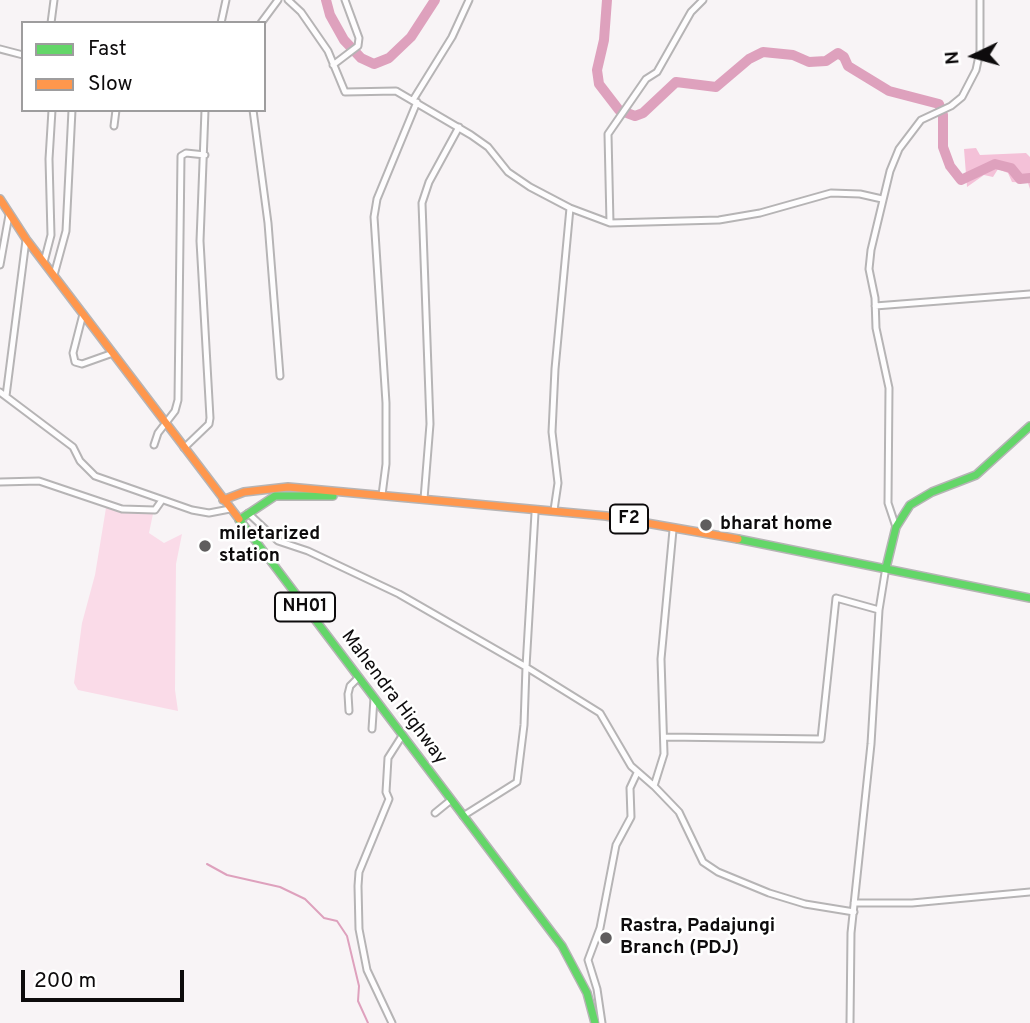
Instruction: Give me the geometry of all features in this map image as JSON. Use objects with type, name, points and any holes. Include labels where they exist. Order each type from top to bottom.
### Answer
[{"type":"main road","name":"Mahendra Highway","points":[[1,204],[575,966],[595,1023]]},
{"type":"main road","points":[[886,571],[896,527],[918,498],[976,475],[1030,426]]},
{"type":"main road","name":"F2","points":[[223,500],[244,492],[288,487],[554,510],[674,526],[886,571]]},
{"type":"main road","name":"F2","points":[[239,520],[262,502],[288,494],[535,513],[673,530],[1030,600]]},
{"type":"street","points":[[51,21],[54,0]]},
{"type":"street","points":[[221,21],[226,0]]},
{"type":"street","points":[[262,21],[278,0]]},
{"type":"street","points":[[288,0],[301,12],[334,65],[345,92],[396,91],[488,147],[508,173],[570,208],[610,223],[719,220],[760,213],[831,192],[882,199]]},
{"type":"street","points":[[334,65],[358,46],[359,38],[345,0]]},
{"type":"street","points":[[382,495],[386,464],[386,403],[374,217],[377,198],[415,101],[452,37],[469,0]]},
{"type":"street","points":[[610,223],[608,134],[646,79],[657,72],[691,12],[703,0]]},
{"type":"street","points":[[896,527],[888,503],[889,388],[880,355],[869,269],[882,199],[899,149],[922,120],[935,111],[951,106],[962,97],[976,70],[980,51],[980,0]]},
{"type":"street","points":[[0,49],[21,54]]},
{"type":"street","points":[[44,262],[51,235],[49,159],[52,112]]},
{"type":"street","points":[[54,275],[66,231],[72,112]]},
{"type":"street","points":[[114,126],[116,112]]},
{"type":"street","points":[[184,448],[209,424],[211,418],[200,242],[205,112]]},
{"type":"street","points":[[253,112],[268,223],[280,376]]},
{"type":"street","points":[[424,499],[430,424],[422,202],[429,181],[459,127]]},
{"type":"street","points":[[154,444],[158,433],[167,425],[178,400],[181,156],[186,153],[205,155]]},
{"type":"street","points":[[554,510],[558,483],[552,432],[555,369],[570,208]]},
{"type":"street","points":[[0,265],[9,215]]},
{"type":"street","points":[[26,239],[3,394],[78,452],[80,461],[95,476],[162,500],[209,513],[230,509]]},
{"type":"street","points":[[875,306],[1030,294]]},
{"type":"street","points":[[83,314],[74,348],[75,362],[82,364],[113,353]]},
{"type":"street","points":[[0,482],[39,481],[122,509],[155,510],[162,500]]},
{"type":"street","points":[[247,513],[278,541],[308,551],[399,594],[600,713],[637,773],[679,812],[704,862],[718,872],[793,901],[854,912]]},
{"type":"street","points":[[463,816],[517,782],[525,716],[535,513]]},
{"type":"street","points":[[654,786],[664,754],[662,659],[673,530]]},
{"type":"street","points":[[850,1023],[848,999],[854,903],[871,744],[879,610],[886,571]]},
{"type":"street","points":[[664,737],[821,739],[836,598],[879,610]]},
{"type":"street","points":[[349,712],[350,686],[359,678]]},
{"type":"street","points":[[372,729],[374,698]]},
{"type":"street","points":[[392,1023],[367,970],[359,929],[358,886],[359,872],[389,799],[386,792],[388,758],[402,736]]},
{"type":"street","points":[[602,1023],[589,960],[600,928],[616,845],[631,817],[630,788],[637,773]]},
{"type":"street","points":[[435,813],[451,800]]},
{"type":"street","points":[[854,903],[912,902],[1030,892]]},
{"type":"shaded area","points":[[976,148],[980,155],[1026,153],[1030,157],[1030,189],[1028,183],[1012,182],[1008,173],[998,169],[993,177],[984,175],[967,187],[964,149]]},
{"type":"shaded area","points":[[106,508],[154,509],[149,533],[164,543],[182,534],[176,564],[175,690],[178,711],[78,690],[74,683],[82,623],[95,575]]},
{"type":"waterway","points":[[326,0],[330,15],[344,40],[361,58],[374,64],[389,58],[411,37],[435,0]]},
{"type":"waterway","points":[[607,0],[604,40],[597,70],[599,84],[619,110],[635,116],[643,113],[676,82],[716,87],[749,59],[763,52],[793,55],[809,62],[826,61],[838,53],[844,57],[848,66],[889,91],[939,104],[943,115],[943,147],[950,166],[961,180],[995,164],[1011,168],[1020,179],[1030,178]]},
{"type":"waterway","points":[[207,864],[227,875],[280,887],[305,899],[324,918],[337,921],[347,936],[359,986],[358,1001],[368,1023]]},
{"type":"traffic: fast","points":[[886,568],[896,527],[910,505],[932,492],[976,475],[1030,426]]},
{"type":"traffic: fast","points":[[239,520],[275,496],[333,496]]},
{"type":"traffic: fast","points":[[239,519],[562,946],[587,993],[595,1023]]},
{"type":"traffic: fast","points":[[738,539],[1030,598]]},
{"type":"traffic: slow","points":[[0,199],[26,239],[239,519]]},
{"type":"traffic: slow","points":[[223,500],[244,492],[288,487],[606,516],[738,539]]},
{"type":"place","name":"bharat home","points":[[706,525]]},
{"type":"place","name":"miletarized station","points":[[205,546]]},
{"type":"place","name":"Rastra, Padajungi Branch (PDJ)","points":[[606,938]]}]
